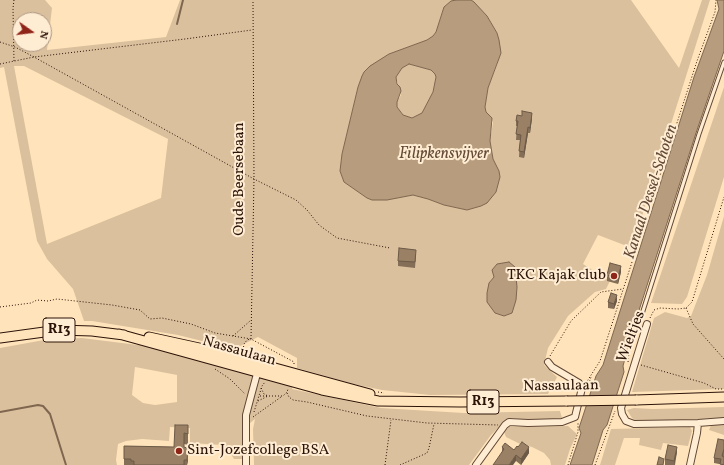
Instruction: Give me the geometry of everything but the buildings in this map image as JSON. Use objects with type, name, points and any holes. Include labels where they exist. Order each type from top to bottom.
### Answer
[{"type":"main road","name":"Nassaulaan","points":[[0,338],[59,330],[140,335],[213,351],[322,390],[356,398],[378,401],[567,401],[724,397]]},
{"type":"street","name":"Wieltjes","points":[[647,324],[621,408],[622,414],[626,421],[634,424],[724,421]]},
{"type":"street","points":[[476,465],[504,425],[509,422],[562,422],[575,417],[582,388],[579,383],[552,367],[548,362]]},
{"type":"street","points":[[246,465],[246,415],[259,368]]},
{"type":"street","points":[[690,465],[698,423]]},
{"type":"lane","points":[[642,314],[699,134],[724,62]]},
{"type":"path","points":[[13,12],[14,0]]},
{"type":"path","name":"Oude Beersebaan","points":[[251,339],[250,321],[254,179],[253,0]]},
{"type":"path","points":[[582,388],[592,376],[600,361],[697,61],[715,12],[716,0]]},
{"type":"path","points":[[0,64],[34,58],[253,30]]},
{"type":"path","points":[[0,42],[12,46]]},
{"type":"path","points":[[14,61],[15,52]]},
{"type":"path","points":[[24,52],[254,179],[296,200],[307,210],[319,225],[337,238],[390,248]]},
{"type":"path","points":[[724,197],[692,302],[686,308],[693,324],[724,359]]},
{"type":"path","points":[[548,362],[550,354],[571,321],[601,292],[624,289]]},
{"type":"path","points":[[0,307],[31,303],[37,300],[48,301],[57,299],[112,305],[140,310],[150,319],[162,318],[192,324],[215,333],[251,339],[294,362],[294,367]]},
{"type":"path","name":"Wieltjes","points":[[647,324],[654,310],[660,308],[686,308]]},
{"type":"path","points":[[232,336],[250,321]]},
{"type":"path","points":[[242,354],[244,344],[247,340],[251,339]]},
{"type":"path","points":[[635,363],[704,383],[716,389],[724,389]]},
{"type":"path","points":[[213,367],[230,379],[245,394],[251,396]]},
{"type":"path","points":[[264,383],[261,388],[252,418],[283,396],[289,387]]},
{"type":"path","points":[[261,388],[264,394],[268,396]]},
{"type":"path","points":[[287,392],[289,398],[292,400],[391,420],[504,425]]},
{"type":"path","points":[[259,396],[283,396]]},
{"type":"path","points":[[257,401],[268,396]]},
{"type":"path","points":[[594,465],[613,415]]},
{"type":"path","points":[[568,465],[578,432],[575,417]]},
{"type":"path","points":[[385,465],[391,420]]},
{"type":"path","points":[[400,465],[427,453],[434,423]]},
{"type":"shaded area","points":[[0,0],[45,0],[52,8],[52,12],[12,12],[12,52],[52,52],[52,49],[166,37],[180,0],[456,0],[451,1],[444,7],[436,32],[433,36],[427,40],[389,54],[364,72],[358,87],[342,154],[340,171],[344,182],[372,200],[387,200],[413,195],[444,205],[467,210],[481,206],[496,192],[500,177],[499,171],[493,159],[490,141],[493,122],[486,112],[485,107],[488,88],[497,65],[500,47],[497,33],[487,16],[471,0],[631,0],[679,68],[702,0],[710,0],[632,248],[598,235],[583,264],[610,281],[606,289],[595,292],[568,316],[548,348],[544,365],[557,377],[548,394],[430,395],[382,390],[353,384],[297,368],[297,358],[258,337],[234,349],[178,335],[84,321],[73,289],[47,259],[37,241],[4,67],[0,68]],"holes":[[[14,66],[24,66],[168,139],[161,198],[47,244]],[[494,277],[517,287],[512,313],[489,283]]]},
{"type":"shaded area","points":[[409,64],[431,70],[436,77],[433,92],[422,114],[412,118],[403,115],[397,107],[397,102],[401,95],[396,77],[402,68]]},
{"type":"shaded area","points":[[724,87],[724,177],[687,297],[682,304],[651,303]]},
{"type":"shaded area","points":[[724,216],[724,389],[632,392],[654,318],[665,312],[687,318],[691,316],[707,275]]},
{"type":"shaded area","points":[[82,338],[138,345],[145,343],[293,385],[292,389],[381,408],[464,413],[560,411],[562,418],[529,421],[512,418],[505,421],[491,435],[469,465],[254,465],[253,429],[255,419],[244,428],[242,459],[234,459],[223,445],[190,443],[190,428],[170,427],[169,441],[142,439],[126,441],[118,444],[116,460],[117,465],[0,465],[0,348],[44,340]],"holes":[[[135,367],[177,375],[177,402],[155,405],[143,403],[132,395]]]},
{"type":"shaded area","points":[[724,407],[724,418],[702,419],[636,421],[627,410],[634,408],[653,409]]},
{"type":"shaded area","points":[[712,423],[724,423],[724,435],[709,430]]},
{"type":"shaded area","points":[[568,426],[577,434],[565,465],[551,465],[550,460],[544,453],[506,437],[504,432],[509,427]]},
{"type":"shaded area","points":[[690,427],[692,431],[688,446],[663,443],[661,450],[639,445],[640,438],[624,438],[615,465],[600,465],[611,429]]},
{"type":"water","name":"Filipkensvijver","points":[[471,0],[474,2],[487,16],[497,33],[499,40],[501,53],[488,88],[485,107],[486,112],[492,118],[490,141],[493,159],[499,171],[500,177],[496,192],[487,203],[467,210],[444,205],[413,195],[387,200],[372,200],[367,198],[344,182],[340,171],[342,154],[362,76],[370,66],[389,54],[427,40],[433,36],[436,32],[444,7],[451,1]],"holes":[[[409,64],[431,70],[436,77],[433,92],[422,113],[412,118],[403,115],[397,107],[397,102],[401,91],[397,84],[396,77],[402,68]]]},
{"type":"water","points":[[717,0],[724,0],[724,51],[633,329],[623,366],[624,372],[592,465],[570,465],[581,433],[579,428],[596,376],[603,365],[694,77],[719,9]]},
{"type":"water","points":[[509,262],[515,267],[517,287],[516,300],[512,313],[504,316],[495,313],[487,302],[487,293],[489,283],[494,277],[492,270],[497,264]]},
{"type":"waterway","points":[[177,24],[183,0]]},
{"type":"waterway","points":[[0,412],[38,405],[43,406],[50,414],[66,465]]},
{"type":"place","name":"TKC Kajak club","points":[[614,276]]},
{"type":"place","name":"Sint-Jozefcollege BSA","points":[[179,451]]},
{"type":"water label","name":"Kanaal Dessel-Schoten","points":[[652,192]]}]
